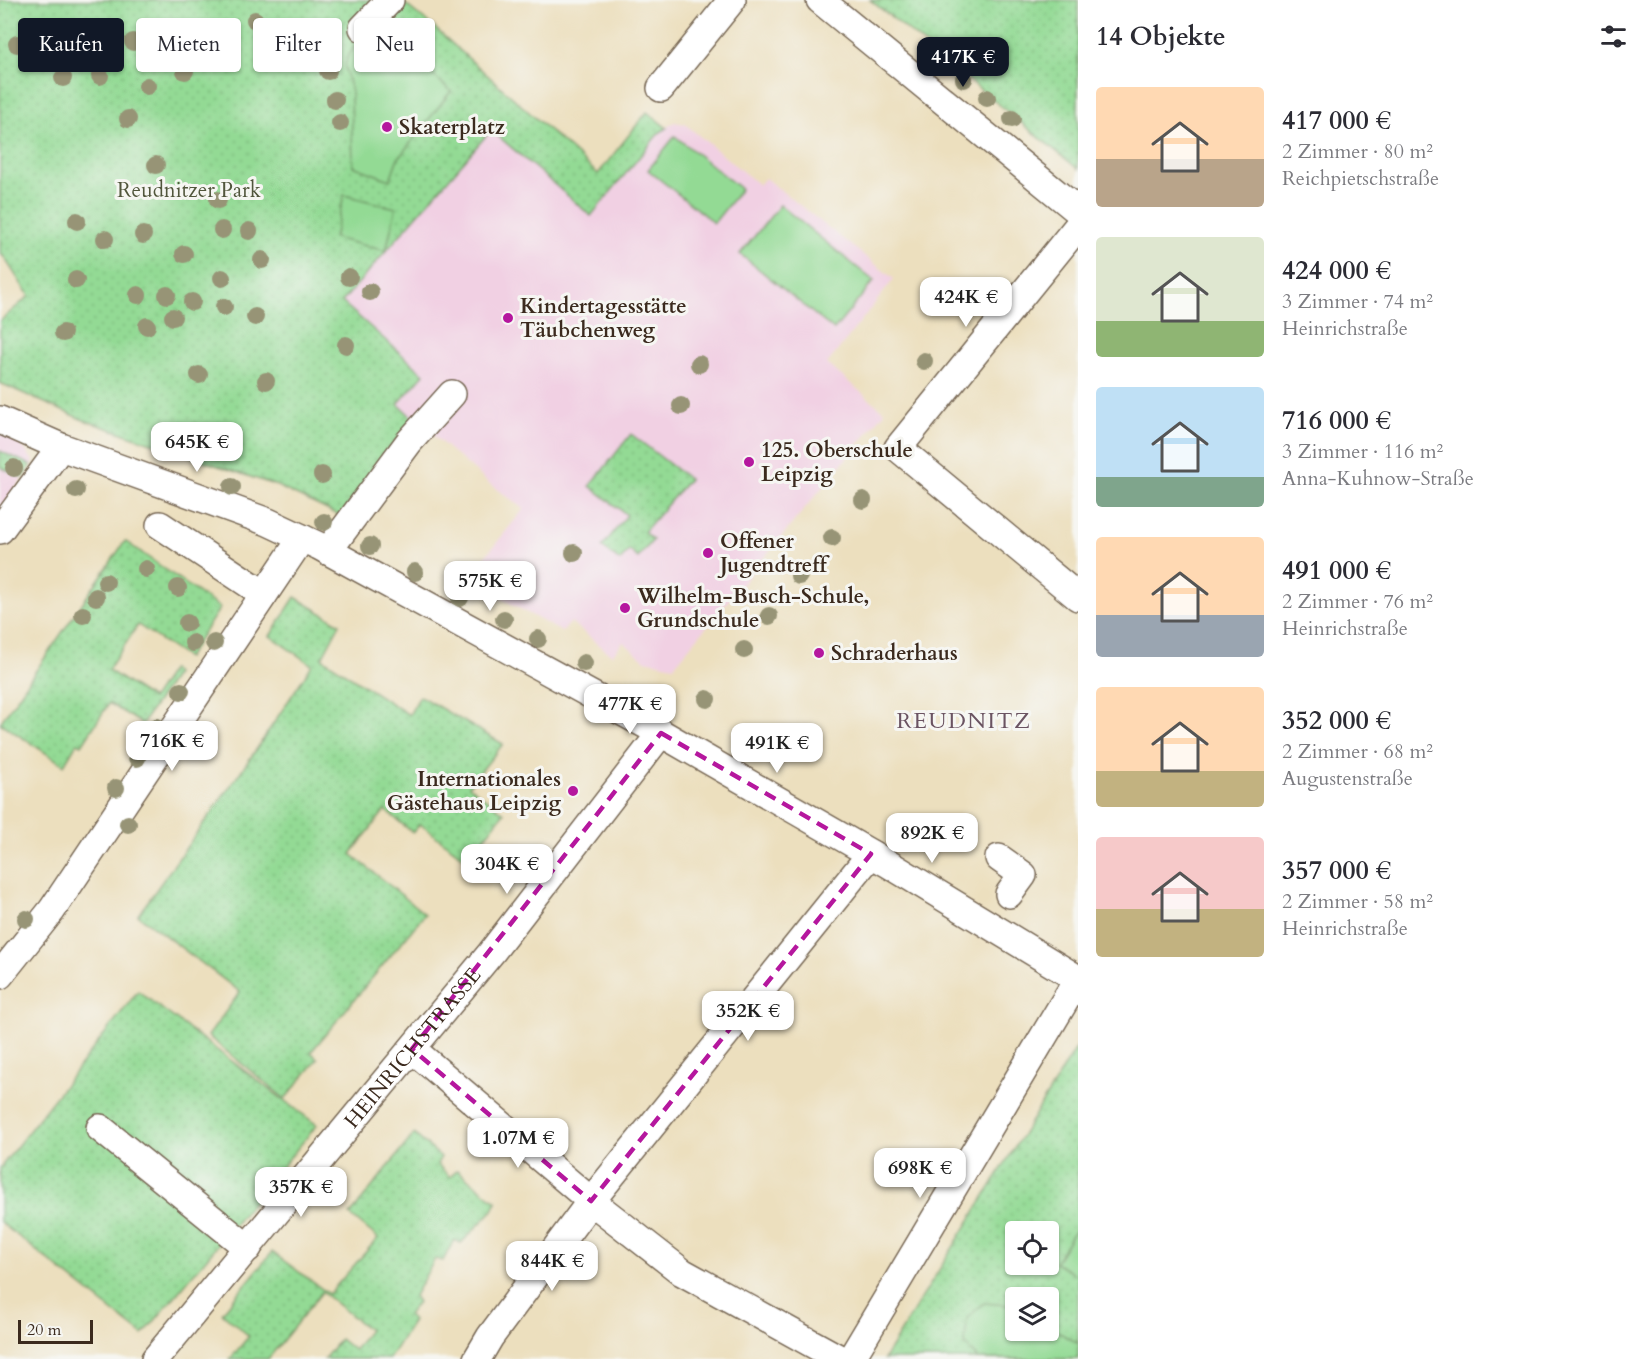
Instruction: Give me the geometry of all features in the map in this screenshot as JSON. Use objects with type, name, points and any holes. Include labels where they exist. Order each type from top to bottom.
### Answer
[{"type":"street","points":[[373,18],[390,0]]},
{"type":"street","points":[[661,88],[732,0]]},
{"type":"street","points":[[820,0],[1078,211]]},
{"type":"street","points":[[1075,589],[898,448],[1078,226]]},
{"type":"street","points":[[328,551],[409,442],[452,394]]},
{"type":"street","points":[[0,420],[61,447],[268,522],[328,551],[661,733],[871,854],[1078,979],[851,1359]]},
{"type":"street","points":[[0,530],[61,447]]},
{"type":"street","points":[[160,525],[264,594]]},
{"type":"street","points":[[0,975],[52,910],[302,538]]},
{"type":"street","name":"HEINRICHSTRASSE","points":[[155,1359],[498,944],[661,733]]},
{"type":"street","points":[[477,1359],[490,1337],[591,1201],[871,854]]},
{"type":"street","points":[[999,858],[1023,875],[1009,894]]},
{"type":"street","points":[[412,1049],[591,1201],[682,1272],[840,1359]]},
{"type":"street","points":[[100,1128],[248,1248]]},
{"type":"highlighted area","points":[[661,733],[871,854],[591,1201],[412,1049]]},
{"type":"shaded area","points":[[674,122],[685,124],[759,185],[765,178],[894,279],[827,364],[885,412],[674,666],[645,660],[623,642],[612,655],[571,622],[562,632],[467,579],[524,509],[490,484],[398,405],[424,374],[341,302],[491,129],[591,216],[659,133]]},
{"type":"shaded area","points":[[0,415],[34,462],[0,510]]},
{"type":"green space","name":"Reudnitzer Park","points":[[0,0],[400,0],[422,18],[354,18],[354,72],[435,72],[435,28],[598,174],[647,112],[667,128],[659,133],[591,216],[491,130],[342,302],[424,374],[398,404],[413,418],[340,516],[277,486],[81,419],[0,383],[0,321],[29,296],[0,254]]},
{"type":"green space","points":[[870,0],[1078,0],[1078,169],[895,20]]},
{"type":"green space","name":"Skaterplatz","points":[[354,48],[354,72],[429,72],[451,91],[397,160],[390,180],[353,166],[351,93],[345,66],[348,55]]},
{"type":"green space","points":[[675,136],[741,189],[714,223],[648,170]]},
{"type":"green space","points":[[344,195],[396,208],[386,251],[334,238]]},
{"type":"green space","points":[[780,205],[874,281],[834,330],[740,254]]},
{"type":"green space","points":[[631,434],[689,479],[644,532],[653,540],[638,558],[629,550],[620,561],[602,547],[627,515],[590,486]]},
{"type":"green space","points":[[0,451],[31,465],[23,478],[0,467]]},
{"type":"green space","points":[[125,541],[220,608],[187,658],[138,625],[108,670],[152,699],[172,669],[176,674],[142,724],[109,703],[82,745],[77,743],[64,765],[0,723]]},
{"type":"green space","points":[[295,597],[340,624],[322,658],[409,715],[420,696],[503,744],[469,786],[504,813],[467,860],[420,824],[413,833],[385,810],[351,854],[425,914],[311,1052],[318,1059],[285,1099],[208,1036],[240,992],[138,915],[254,753],[312,665],[270,636]]},
{"type":"green space","points":[[138,991],[317,1125],[143,1335],[0,1222],[0,1168]]},
{"type":"green space","points":[[1078,1045],[1078,1359],[884,1359]]},
{"type":"green space","points":[[414,1134],[441,1157],[437,1164],[450,1177],[457,1170],[497,1202],[493,1210],[461,1243],[454,1240],[443,1261],[435,1259],[414,1296],[418,1302],[408,1315],[413,1321],[389,1359],[324,1359],[340,1339],[354,1350],[369,1330],[322,1292],[268,1359],[230,1359],[249,1336],[222,1313],[272,1252],[329,1294],[378,1238],[350,1215]]},
{"type":"green space","points":[[1078,1225],[1078,1276],[1059,1265],[1059,1256]]},
{"type":"green space","points":[[984,1303],[1005,1305],[1005,1341],[1059,1341],[1059,1333],[1078,1343],[1078,1359],[978,1359],[965,1344],[967,1318]]},
{"type":"place","name":"Skaterplatz","points":[[387,127]]},
{"type":"place","name":"Kindertagesstätte Täubchenweg","points":[[508,318]]},
{"type":"place","name":"125. Oberschule Leipzig","points":[[749,462]]},
{"type":"place","name":"Offener Jugendtreff","points":[[708,553]]},
{"type":"place","name":"Wilhelm-Busch-Schule, Grundschule","points":[[625,608]]},
{"type":"place","name":"Schraderhaus","points":[[819,653]]},
{"type":"place","name":"Internationales Gästehaus Leipzig","points":[[573,791]]},
{"type":"district","name":"REUDNITZ","points":[[964,721]]}]
